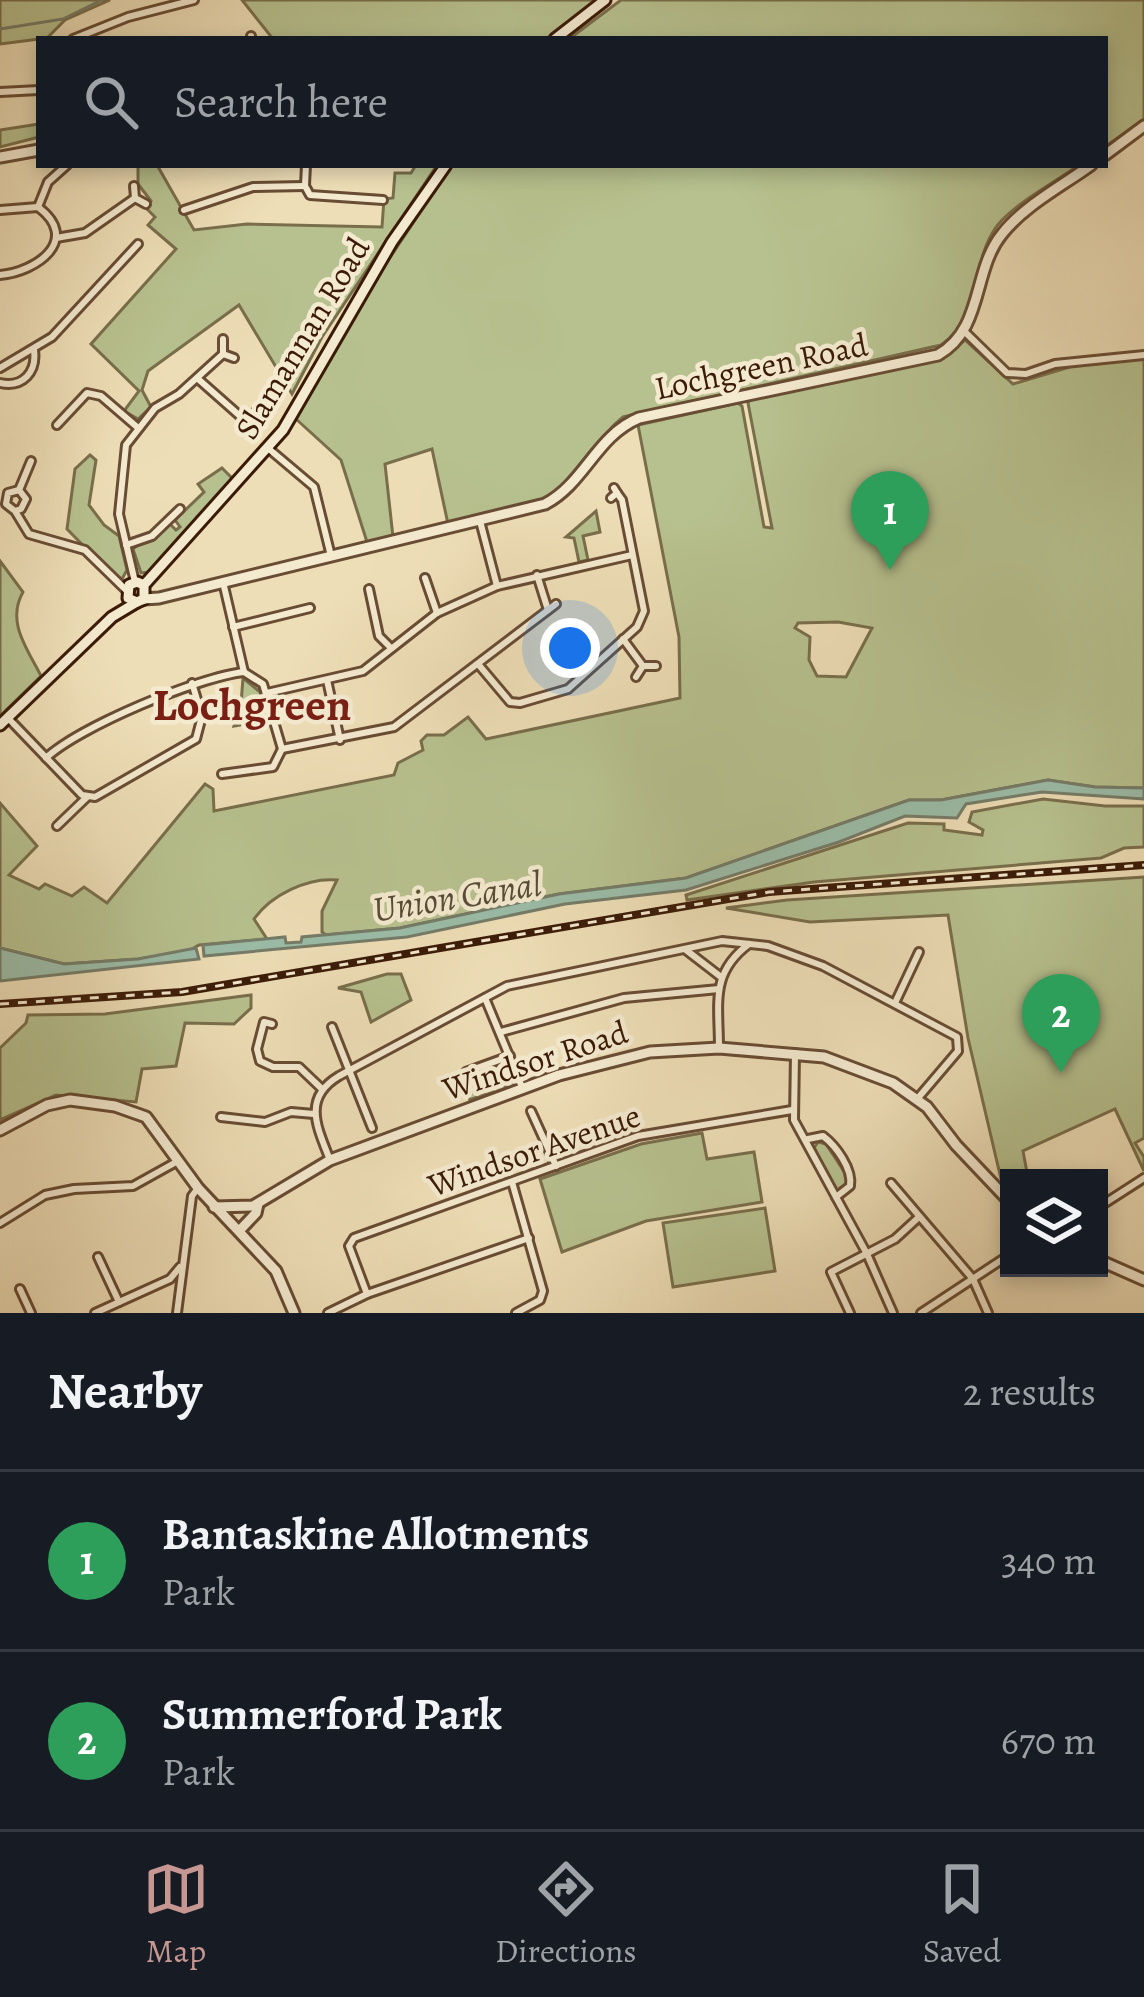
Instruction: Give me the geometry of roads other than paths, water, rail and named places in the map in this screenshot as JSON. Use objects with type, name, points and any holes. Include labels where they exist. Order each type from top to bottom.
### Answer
[{"type":"street","points":[[80,36],[128,17],[194,0]]},
{"type":"street","points":[[559,36],[605,0]]},
{"type":"street","points":[[0,92],[36,90]]},
{"type":"street","points":[[1108,152],[1144,126]]},
{"type":"street","points":[[0,157],[36,151]]},
{"type":"street","points":[[38,207],[48,182],[64,168]]},
{"type":"street","points":[[306,168],[310,195],[383,200]]},
{"type":"street","name":"Slamannan Road","points":[[4,722],[137,592],[269,449],[392,242],[444,168]]},
{"type":"street","points":[[1086,168],[1002,233],[964,331],[1007,373],[1015,375],[1055,364],[1144,356]]},
{"type":"street","points":[[134,186],[135,197]]},
{"type":"street","points":[[184,210],[212,206],[253,187],[305,186]]},
{"type":"street","points":[[56,238],[86,233],[135,197]]},
{"type":"street","points":[[135,197],[146,204]]},
{"type":"street","points":[[0,210],[38,207],[52,221],[56,238],[50,253],[35,266],[0,275]]},
{"type":"street","points":[[0,368],[52,337],[138,244]]},
{"type":"street","name":"Lochgreen Road","points":[[137,592],[171,595],[556,498],[609,436],[639,418],[920,361],[952,347],[964,331]]},
{"type":"street","points":[[223,339],[223,354]]},
{"type":"street","points":[[0,382],[16,383],[31,373],[34,350]]},
{"type":"street","points":[[223,354],[234,358]]},
{"type":"street","points":[[137,592],[119,514],[126,445],[155,408],[223,354]]},
{"type":"street","points":[[197,378],[240,416],[253,415],[264,402]]},
{"type":"street","points":[[57,425],[86,393],[101,396],[137,427]]},
{"type":"street","points":[[269,449],[314,487],[331,556]]},
{"type":"street","points":[[19,490],[31,461]]},
{"type":"street","points":[[19,490],[5,498],[29,534],[85,550],[137,592]]},
{"type":"street","points":[[15,511],[26,499],[19,490]]},
{"type":"street","points":[[478,664],[502,696],[520,703],[568,689],[637,627],[644,611],[622,500],[614,493]]},
{"type":"street","points":[[126,545],[152,536],[180,509]]},
{"type":"street","points":[[169,520],[177,528]]},
{"type":"street","points":[[480,520],[497,586]]},
{"type":"street","points":[[267,693],[363,671],[436,613],[497,586],[632,555]]},
{"type":"street","points":[[537,574],[548,610]]},
{"type":"street","points":[[425,578],[436,613]]},
{"type":"street","points":[[223,582],[244,672]]},
{"type":"street","points":[[369,589],[379,636],[389,646]]},
{"type":"street","points":[[282,749],[394,727],[556,604]]},
{"type":"street","points":[[233,627],[310,608]]},
{"type":"street","points":[[623,639],[643,666]]},
{"type":"street","points":[[643,666],[656,666]]},
{"type":"street","points":[[636,677],[643,666]]},
{"type":"street","points":[[46,758],[70,740],[192,683],[244,672],[256,678],[267,693],[282,749],[273,767],[222,774]]},
{"type":"street","points":[[327,680],[340,740]]},
{"type":"street","points":[[57,826],[87,797],[103,795],[196,739],[202,716],[192,683]]},
{"type":"street","points":[[4,722],[87,797]]},
{"type":"street","points":[[330,1160],[314,1114],[322,1088],[349,1071],[507,986],[722,941],[769,946],[823,966],[959,1042],[946,1069],[918,1098]]},
{"type":"street","points":[[719,1048],[721,977],[726,963],[749,944]]},
{"type":"street","points":[[684,949],[721,977]]},
{"type":"street","points":[[894,1004],[920,952]]},
{"type":"street","points":[[501,1032],[624,998],[719,989]]},
{"type":"street","points":[[484,998],[522,1087]]},
{"type":"street","points":[[272,1024],[264,1022],[256,1049],[260,1061],[273,1067],[299,1067],[322,1088]]},
{"type":"street","points":[[332,1027],[372,1128]]},
{"type":"street","name":"Windsor Road","points":[[214,1207],[258,1204],[330,1160],[522,1087],[623,1057],[719,1048],[848,1064],[918,1098],[1000,1191]]},
{"type":"street","points":[[795,1054],[792,1110],[893,1313]]},
{"type":"street","points":[[466,1072],[510,1056]]},
{"type":"street","points":[[0,1130],[58,1102],[115,1106],[146,1117],[214,1207],[276,1271],[294,1313]]},
{"type":"street","name":"Windsor Avenue","points":[[367,1294],[349,1246],[354,1238],[638,1136],[792,1110]]},
{"type":"street","points":[[531,1111],[556,1166]]},
{"type":"street","points":[[221,1117],[265,1122],[291,1112],[314,1114]]},
{"type":"street","points":[[807,1139],[829,1139],[851,1173],[850,1186],[836,1197]]},
{"type":"street","points":[[0,1223],[45,1196],[74,1189],[133,1186],[178,1161]]},
{"type":"street","points":[[1108,1201],[1144,1178]]},
{"type":"street","points":[[512,1182],[543,1291],[540,1300],[517,1313]]},
{"type":"street","points":[[891,1184],[974,1280],[988,1313]]},
{"type":"street","points":[[177,1313],[192,1196],[198,1188]]},
{"type":"street","name":"Windsor Road","points":[[239,1231],[258,1204]]},
{"type":"street","points":[[850,1313],[831,1271],[895,1239],[919,1217]]},
{"type":"street","points":[[328,1313],[367,1294],[529,1238]]},
{"type":"street","points":[[98,1257],[119,1302]]},
{"type":"street","points":[[921,1313],[1000,1261]]},
{"type":"street","points":[[1108,1263],[1143,1276]]},
{"type":"street","points":[[95,1313],[170,1279],[182,1265]]},
{"type":"street","points":[[20,1289],[31,1313]]},
{"type":"waterway","points":[[0,29],[63,19],[102,0]]},
{"type":"railway","points":[[0,1004],[182,992],[769,892],[1144,865]]},
{"type":"place","name":"Bantaskine Allotments","points":[[890,570]]},
{"type":"place","name":"Summerford Park","points":[[1061,1073]]},
{"type":"district","name":"Lochgreen","points":[[252,705]]},
{"type":"water label","name":"Union Canal","points":[[457,896]]}]
